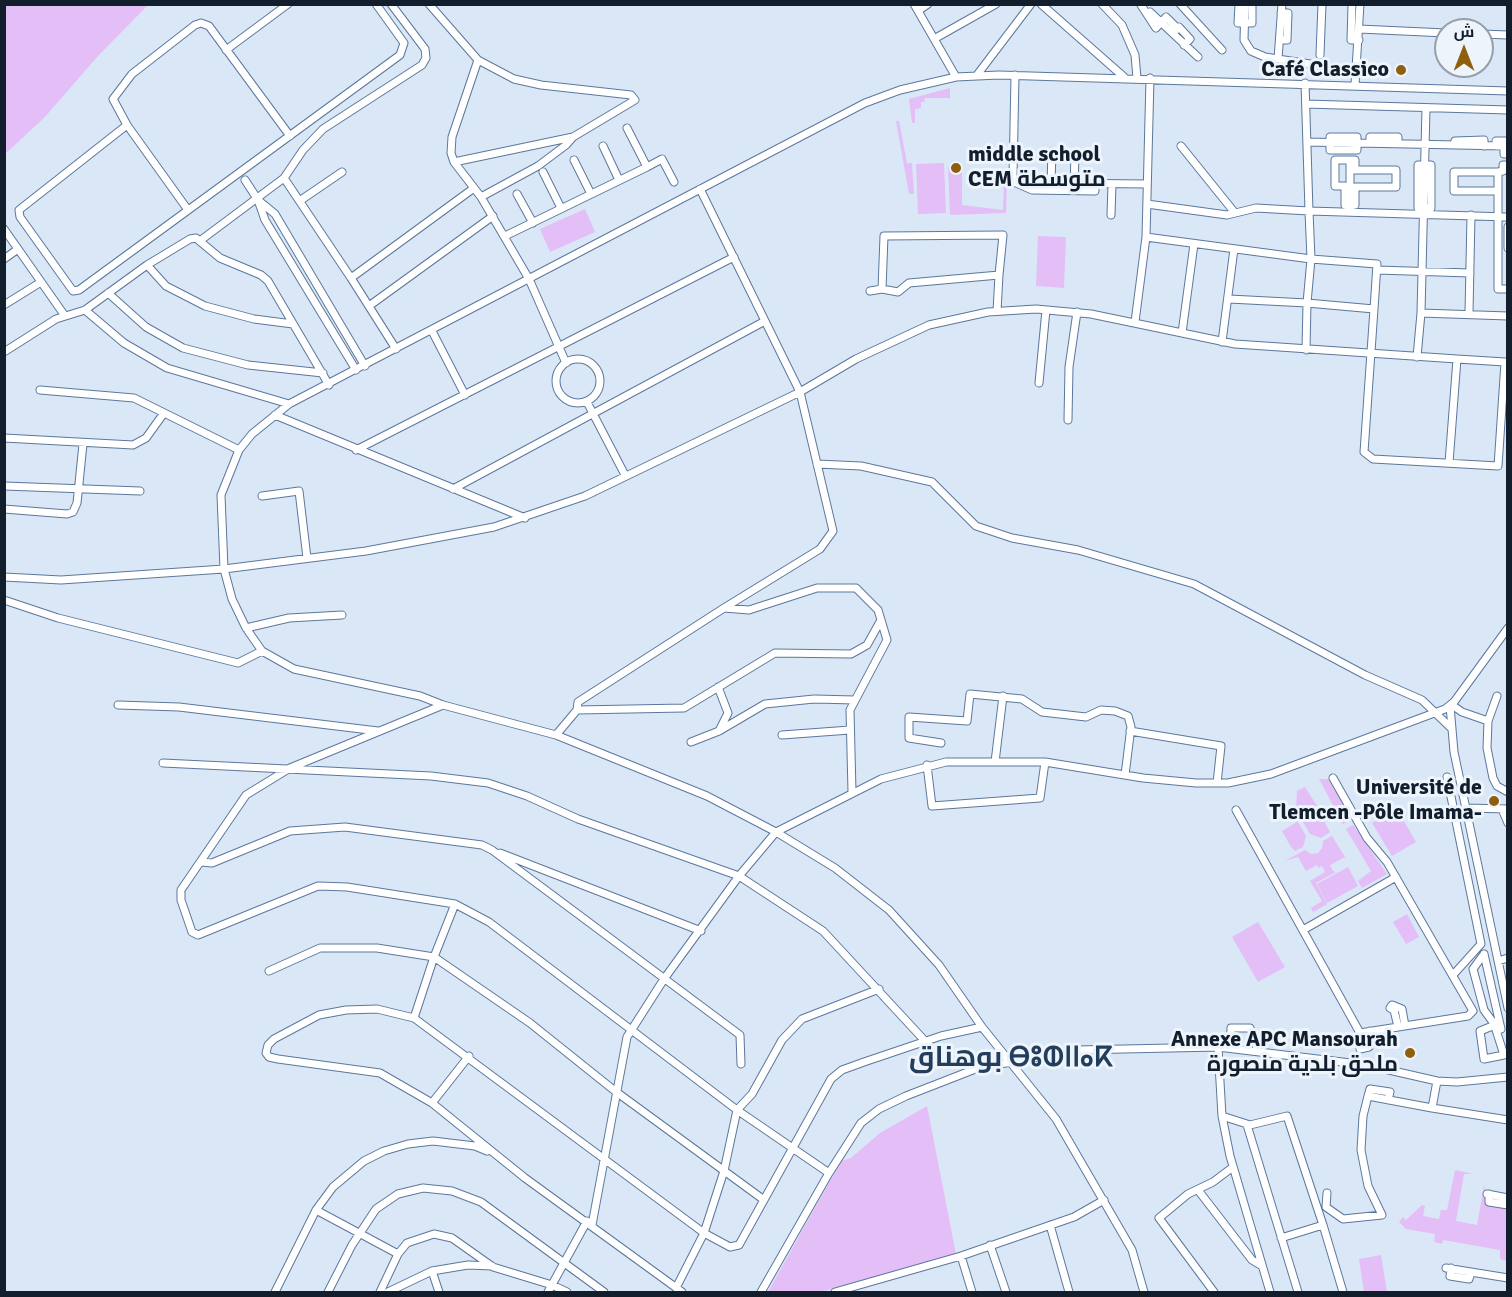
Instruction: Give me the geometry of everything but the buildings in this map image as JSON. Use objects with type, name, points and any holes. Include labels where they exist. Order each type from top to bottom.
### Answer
[{"type":"street","points":[[226,50],[288,4]]},
{"type":"street","points":[[128,125],[20,208],[20,217],[69,289],[79,290],[188,210],[242,176],[290,136],[402,52],[404,46],[402,40],[376,4]]},
{"type":"street","points":[[201,240],[258,200],[284,178],[303,150],[323,129],[425,62],[425,49],[391,4]]},
{"type":"street","points":[[429,4],[478,60],[500,74],[523,81],[635,97],[634,102],[573,136],[454,162]]},
{"type":"street","points":[[928,4],[916,8],[956,77]]},
{"type":"street","points":[[934,39],[996,4]]},
{"type":"street","points":[[977,75],[1030,4]]},
{"type":"street","points":[[1041,4],[1124,77]]},
{"type":"street","points":[[1102,4],[1122,25],[1135,55],[1137,78]]},
{"type":"street","points":[[1180,4],[1222,50]]},
{"type":"street","points":[[1239,4],[1239,23],[1252,23],[1252,4]]},
{"type":"street","points":[[1245,4],[1244,40],[1248,49],[1259,55],[1278,59],[1355,71]]},
{"type":"street","points":[[1320,55],[1322,4]]},
{"type":"street","points":[[1352,4],[1351,40],[1359,40]]},
{"type":"street","points":[[1355,85],[1360,4]]},
{"type":"street","points":[[1278,59],[1280,40],[1287,40],[1288,13],[1282,9]]},
{"type":"street","points":[[1161,23],[1166,17],[1178,29],[1179,27],[1190,39],[1184,45],[1198,57]]},
{"type":"street","points":[[188,210],[115,107],[114,95],[149,60],[201,23],[209,26],[290,136]]},
{"type":"street","points":[[1359,29],[1434,32]]},
{"type":"street","points":[[478,60],[452,137],[451,153],[454,162],[481,197],[530,279],[566,363]]},
{"type":"street","points":[[1015,75],[1015,181],[1028,190],[1074,187]]},
{"type":"street","points":[[1144,1293],[1132,1250],[1056,1119],[1011,1060],[982,1027],[939,965],[889,910],[835,868],[776,832],[707,796],[556,735],[443,705],[420,696],[294,669],[262,651],[246,628],[232,599],[224,569],[221,495],[239,450],[289,404],[865,103],[900,90],[956,77],[1015,75],[1508,91]]},
{"type":"street","points":[[1135,322],[1146,237],[1150,78]]},
{"type":"street","points":[[1305,83],[1311,259],[1306,350]]},
{"type":"street","points":[[1306,104],[1508,110]]},
{"type":"street","points":[[1425,165],[1426,108]]},
{"type":"street","points":[[627,128],[647,167]]},
{"type":"street","points":[[481,197],[538,166],[566,145],[573,136]]},
{"type":"street","points":[[1330,137],[1357,137],[1357,150],[1330,150],[1330,142],[1330,137]]},
{"type":"street","points":[[1357,143],[1370,143],[1370,137],[1398,137],[1398,144],[1425,145],[1455,145],[1455,141],[1484,140],[1484,146],[1504,145],[1504,154],[1508,154]]},
{"type":"street","points":[[1307,142],[1330,142]]},
{"type":"street","points":[[603,146],[619,180]]},
{"type":"street","points":[[1180,146],[1235,213]]},
{"type":"street","points":[[1052,152],[1051,183],[1095,191],[1095,184],[1147,184]]},
{"type":"street","points":[[1074,187],[1075,153]]},
{"type":"street","points":[[505,236],[662,159],[674,182]]},
{"type":"street","points":[[574,160],[591,194]]},
{"type":"street","points":[[1335,160],[1355,160],[1355,170],[1396,170],[1396,187],[1355,187],[1355,205],[1350,208],[1345,205],[1345,186],[1335,186],[1335,160]]},
{"type":"street","points":[[1350,160],[1350,208]]},
{"type":"street","points":[[1418,165],[1425,165],[1431,165],[1431,208],[1425,211],[1418,208],[1418,165]]},
{"type":"street","points":[[1498,191],[1454,191],[1454,172],[1498,172],[1503,171],[1503,165],[1508,165]]},
{"type":"street","points":[[301,200],[342,172]]},
{"type":"street","points":[[543,172],[561,208]]},
{"type":"street","points":[[1498,172],[1498,191],[1503,217],[1498,289],[1508,289]]},
{"type":"street","points":[[242,176],[258,200],[265,220],[356,370]]},
{"type":"street","points":[[284,178],[301,200],[396,350]]},
{"type":"street","points":[[1112,184],[1112,215]]},
{"type":"street","points":[[351,278],[474,188]]},
{"type":"street","points":[[556,735],[577,710],[578,702],[820,549],[832,531],[800,392],[700,189]]},
{"type":"street","points":[[517,194],[532,222]]},
{"type":"street","points":[[258,200],[275,214],[365,366]]},
{"type":"street","points":[[1499,200],[1508,200]]},
{"type":"street","points":[[1147,204],[1227,216],[1256,208],[1309,211],[1350,208],[1503,217]]},
{"type":"street","points":[[1417,357],[1425,211]]},
{"type":"street","points":[[1469,313],[1472,215]]},
{"type":"street","points":[[369,306],[493,216]]},
{"type":"street","points":[[1508,227],[1508,248]]},
{"type":"street","points":[[4,229],[65,316]]},
{"type":"street","points":[[882,289],[884,236],[1003,234],[997,311]]},
{"type":"street","points":[[4,577],[61,580],[224,569],[471,532],[525,518],[585,496],[624,475],[800,392],[856,359],[929,325],[997,311],[1077,312],[1135,322],[1222,342],[1371,355],[1505,362],[1498,466],[1372,459],[1364,452],[1371,355],[1374,309],[1377,270],[1377,264],[1311,259],[1146,237]]},
{"type":"street","points":[[4,352],[48,323],[85,310],[147,265],[190,239],[201,240],[220,258],[265,277],[329,385]]},
{"type":"street","points":[[1182,333],[1194,244]]},
{"type":"street","points":[[4,259],[18,249]]},
{"type":"street","points":[[1222,342],[1234,249]]},
{"type":"street","points":[[356,450],[734,257]]},
{"type":"street","points":[[147,265],[172,290],[205,306],[254,319],[292,324]]},
{"type":"street","points":[[1377,270],[1470,273]]},
{"type":"street","points":[[1499,273],[1508,273]]},
{"type":"street","points":[[870,291],[882,289],[898,292],[909,282],[999,276]]},
{"type":"street","points":[[4,305],[40,282]]},
{"type":"street","points":[[108,293],[146,327],[183,348],[248,365],[323,373]]},
{"type":"street","points":[[1229,299],[1374,309]]},
{"type":"street","points":[[85,310],[124,343],[159,364],[208,382],[289,404]]},
{"type":"street","points":[[1039,383],[1046,310]]},
{"type":"street","points":[[1068,420],[1069,368],[1077,312]]},
{"type":"street","points":[[1421,313],[1508,316]]},
{"type":"street","points":[[453,489],[765,321]]},
{"type":"street","points":[[432,331],[465,394]]},
{"type":"street","points":[[579,359],[587,361],[598,370],[600,377],[598,392],[587,402],[573,402],[566,399],[558,389],[557,375],[566,363],[579,359]]},
{"type":"street","points":[[1449,463],[1457,359]]},
{"type":"street","points":[[40,390],[129,397],[239,450]]},
{"type":"street","points":[[587,402],[624,475]]},
{"type":"street","points":[[4,438],[83,444],[140,443],[152,433],[164,413]]},
{"type":"street","points":[[275,415],[525,518]]},
{"type":"street","points":[[4,509],[67,514],[75,509],[83,444]]},
{"type":"street","points":[[817,464],[861,466],[932,482],[976,526],[1012,538],[1078,550],[1194,584],[1365,675],[1422,700],[1451,728]]},
{"type":"street","points":[[4,486],[140,491]]},
{"type":"street","points":[[262,496],[299,490],[307,558]]},
{"type":"street","points":[[724,608],[749,610],[817,588],[856,588],[878,610],[887,640],[850,710],[852,792]]},
{"type":"street","points":[[4,600],[58,618],[238,663],[262,651]]},
{"type":"street","points":[[246,628],[289,618],[342,615]]},
{"type":"street","points":[[577,710],[684,708],[775,652],[851,654],[867,645],[881,620]]},
{"type":"street","points":[[548,1293],[590,1223],[627,1037],[664,979],[739,876],[776,832],[881,779],[927,765],[1045,762],[1125,775],[1217,783],[1271,774],[1434,714],[1451,705],[1508,628]]},
{"type":"street","points":[[718,687],[728,713],[719,731]]},
{"type":"street","points":[[941,743],[909,738],[909,717],[967,721],[970,694],[1022,699],[1042,712],[1086,717],[1101,710],[1115,711],[1128,716],[1130,731],[1125,775]]},
{"type":"street","points":[[995,762],[1003,696]]},
{"type":"street","points":[[1497,696],[1488,721],[1487,748],[1493,778],[1497,786],[1508,792]]},
{"type":"street","points":[[691,742],[719,731],[765,704],[814,699],[855,700]]},
{"type":"street","points":[[118,705],[179,707],[381,731]]},
{"type":"street","points":[[443,705],[290,768],[246,795],[181,890],[181,900],[192,932],[198,935],[318,886],[347,887],[455,904],[489,922],[737,1110],[829,1173]]},
{"type":"street","points":[[1451,705],[1462,712],[1488,721]]},
{"type":"street","points":[[1360,1033],[1468,1016],[1473,1011],[1507,1007],[1451,728],[1451,705]]},
{"type":"street","points":[[782,735],[850,730]]},
{"type":"street","points":[[1130,731],[1221,746],[1217,783]]},
{"type":"street","points":[[927,765],[932,806],[1040,798],[1045,762]]},
{"type":"street","points":[[163,763],[431,776],[488,783],[526,796],[578,819],[739,876],[823,931],[925,1041]]},
{"type":"street","points":[[1446,777],[1481,944],[1453,975]]},
{"type":"street","points":[[1333,778],[1367,838],[1387,862],[1473,1011]]},
{"type":"street","points":[[1466,808],[1505,809],[1508,823]]},
{"type":"street","points":[[1236,810],[1360,1033],[1360,1048],[1369,1047],[1370,1031]]},
{"type":"street","points":[[201,862],[212,863],[290,831],[345,827],[482,845],[701,931]]},
{"type":"street","points":[[492,850],[740,1035],[741,1064]]},
{"type":"street","points":[[1303,930],[1396,877]]},
{"type":"street","points":[[414,1018],[434,957],[455,904]]},
{"type":"street","points":[[1495,943],[1473,969],[1484,1010],[1504,1028]]},
{"type":"street","points":[[268,971],[320,948],[377,948],[434,957],[530,1023],[615,1091],[764,1200]]},
{"type":"street","points":[[1484,954],[1496,1008],[1504,1028]]},
{"type":"street","points":[[1498,961],[1508,958]]},
{"type":"street","points":[[879,989],[802,1019],[782,1041],[752,1094],[737,1110],[724,1171],[704,1233],[679,1290],[495,1154],[432,1102],[380,1073],[278,1059],[269,1057],[266,1053],[268,1045],[274,1039],[319,1015],[346,1010],[376,1009],[414,1018],[469,1056],[704,1233],[730,1247],[735,1247],[739,1245],[831,1079],[842,1070],[925,1041],[982,1027]]},
{"type":"street","points":[[1495,1022],[1496,1025],[1480,1031],[1484,1059],[1504,1055],[1496,1030],[1504,1028]]},
{"type":"street","points":[[1230,1048],[1231,1028],[1250,1028],[1258,1050]]},
{"type":"street","points":[[1218,1047],[1222,1116],[1233,1167],[1270,1293]]},
{"type":"street","points":[[761,1293],[829,1173],[861,1124],[879,1109],[978,1068],[1011,1060],[1077,1050],[1218,1047],[1258,1050],[1367,1065],[1437,1081],[1457,1082],[1508,1077]]},
{"type":"street","points":[[432,1102],[469,1056]]},
{"type":"street","points":[[1432,1108],[1437,1081]]},
{"type":"street","points":[[1327,1193],[1326,1207],[1342,1219],[1382,1215],[1365,1175],[1362,1150],[1363,1116],[1370,1089],[1390,1092],[1388,1100],[1508,1120]]},
{"type":"street","points":[[1222,1116],[1247,1125],[1287,1116],[1343,1293]]},
{"type":"street","points":[[1247,1125],[1298,1293]]},
{"type":"street","points":[[275,1293],[316,1210],[351,1170],[384,1151],[408,1144],[434,1141],[475,1146],[495,1154]]},
{"type":"street","points":[[1214,1293],[1159,1218],[1188,1194],[1214,1182],[1233,1167]]},
{"type":"street","points":[[328,1293],[359,1234],[376,1209],[398,1194],[423,1188],[452,1191],[481,1202],[567,1263],[604,1293]]},
{"type":"street","points":[[1198,1190],[1252,1260],[1262,1266]]},
{"type":"street","points":[[1508,1198],[1488,1194],[1489,1202],[1508,1205]]},
{"type":"street","points":[[835,1293],[961,1256],[1074,1217],[1104,1200]]},
{"type":"street","points":[[316,1210],[398,1254]]},
{"type":"street","points":[[1050,1225],[1069,1293]]},
{"type":"street","points":[[1281,1238],[1323,1225]]},
{"type":"street","points":[[380,1293],[398,1254],[407,1243],[434,1234],[452,1238],[493,1267]]},
{"type":"street","points":[[990,1245],[1006,1293]]},
{"type":"street","points":[[961,1256],[972,1293]]},
{"type":"street","points":[[388,1293],[432,1271],[468,1265],[493,1267],[552,1285],[567,1293]]},
{"type":"street","points":[[1449,1268],[1450,1276],[1469,1279],[1470,1272],[1508,1278]]},
{"type":"street","points":[[432,1271],[439,1293]]},
{"type":"shaded area","points":[[5,4],[148,5],[98,56],[44,118],[5,154]]},
{"type":"shaded area","points":[[950,88],[950,98],[925,98],[924,102],[921,102],[921,108],[915,109],[915,123],[912,123],[909,99]]},
{"type":"shaded area","points":[[896,121],[899,121],[907,163],[912,163],[914,194],[909,194]]},
{"type":"shaded area","points":[[944,163],[946,213],[918,214],[916,164]]},
{"type":"shaded area","points":[[948,167],[962,167],[962,205],[1003,210],[1004,183],[1007,183],[1006,213],[950,215]]},
{"type":"shaded area","points":[[585,209],[595,232],[550,252],[540,229]]},
{"type":"shaded area","points":[[1038,236],[1066,237],[1064,288],[1036,286]]},
{"type":"shaded area","points":[[1319,779],[1330,779],[1351,820],[1343,824]]},
{"type":"shaded area","points":[[1305,787],[1317,806],[1302,815],[1310,822],[1321,816],[1330,832],[1321,838],[1310,834],[1296,810],[1297,791]]},
{"type":"shaded area","points":[[1273,803],[1293,813],[1306,836],[1303,847],[1295,851],[1291,847],[1282,831],[1297,822],[1289,814],[1278,820],[1269,805]]},
{"type":"shaded area","points":[[1397,809],[1416,842],[1392,856],[1372,823]]},
{"type":"shaded area","points":[[1353,825],[1387,874],[1362,888],[1358,881],[1371,871],[1346,829]]},
{"type":"shaded area","points":[[1332,836],[1345,857],[1330,865],[1336,872],[1316,883],[1327,904],[1313,912],[1311,908],[1322,901],[1310,881],[1325,872],[1322,866],[1319,868],[1317,865],[1306,871],[1298,857],[1285,861],[1305,850],[1311,854],[1318,853],[1323,841]]},
{"type":"shaded area","points":[[1348,867],[1358,886],[1327,903],[1317,884]]},
{"type":"shaded area","points":[[1407,914],[1419,937],[1406,944],[1393,922]]},
{"type":"shaded area","points":[[1258,922],[1285,967],[1258,982],[1232,937]]},
{"type":"shaded area","points":[[927,1106],[956,1254],[820,1292],[768,1292],[841,1161],[851,1158],[880,1133]]},
{"type":"shaded area","points":[[1455,1170],[1473,1174],[1464,1174],[1456,1221],[1477,1225],[1484,1186],[1486,1204],[1507,1208],[1507,1261],[1500,1259],[1500,1250],[1443,1240],[1442,1244],[1434,1242],[1435,1234],[1406,1229],[1399,1222],[1403,1217],[1406,1220],[1422,1205],[1425,1206],[1423,1216],[1439,1219],[1441,1210],[1447,1210]]},
{"type":"shaded area","points":[[1381,1255],[1387,1292],[1364,1292],[1359,1259]]},
{"type":"place","name":"Café Classico","points":[[1401,70]]},
{"type":"place","name":"middle school CEM متوسطة","points":[[956,168]]},
{"type":"place","name":"Université de Tlemcen -Pôle Imama-","points":[[1494,801]]},
{"type":"place","name":"Annexe APC Mansourah ملحق بلدية منصورة","points":[[1410,1053]]},
{"type":"district","name":"بوهناق ⴱⵓⵀⵏⵏⴰⴽ","points":[[1011,1059]]}]
